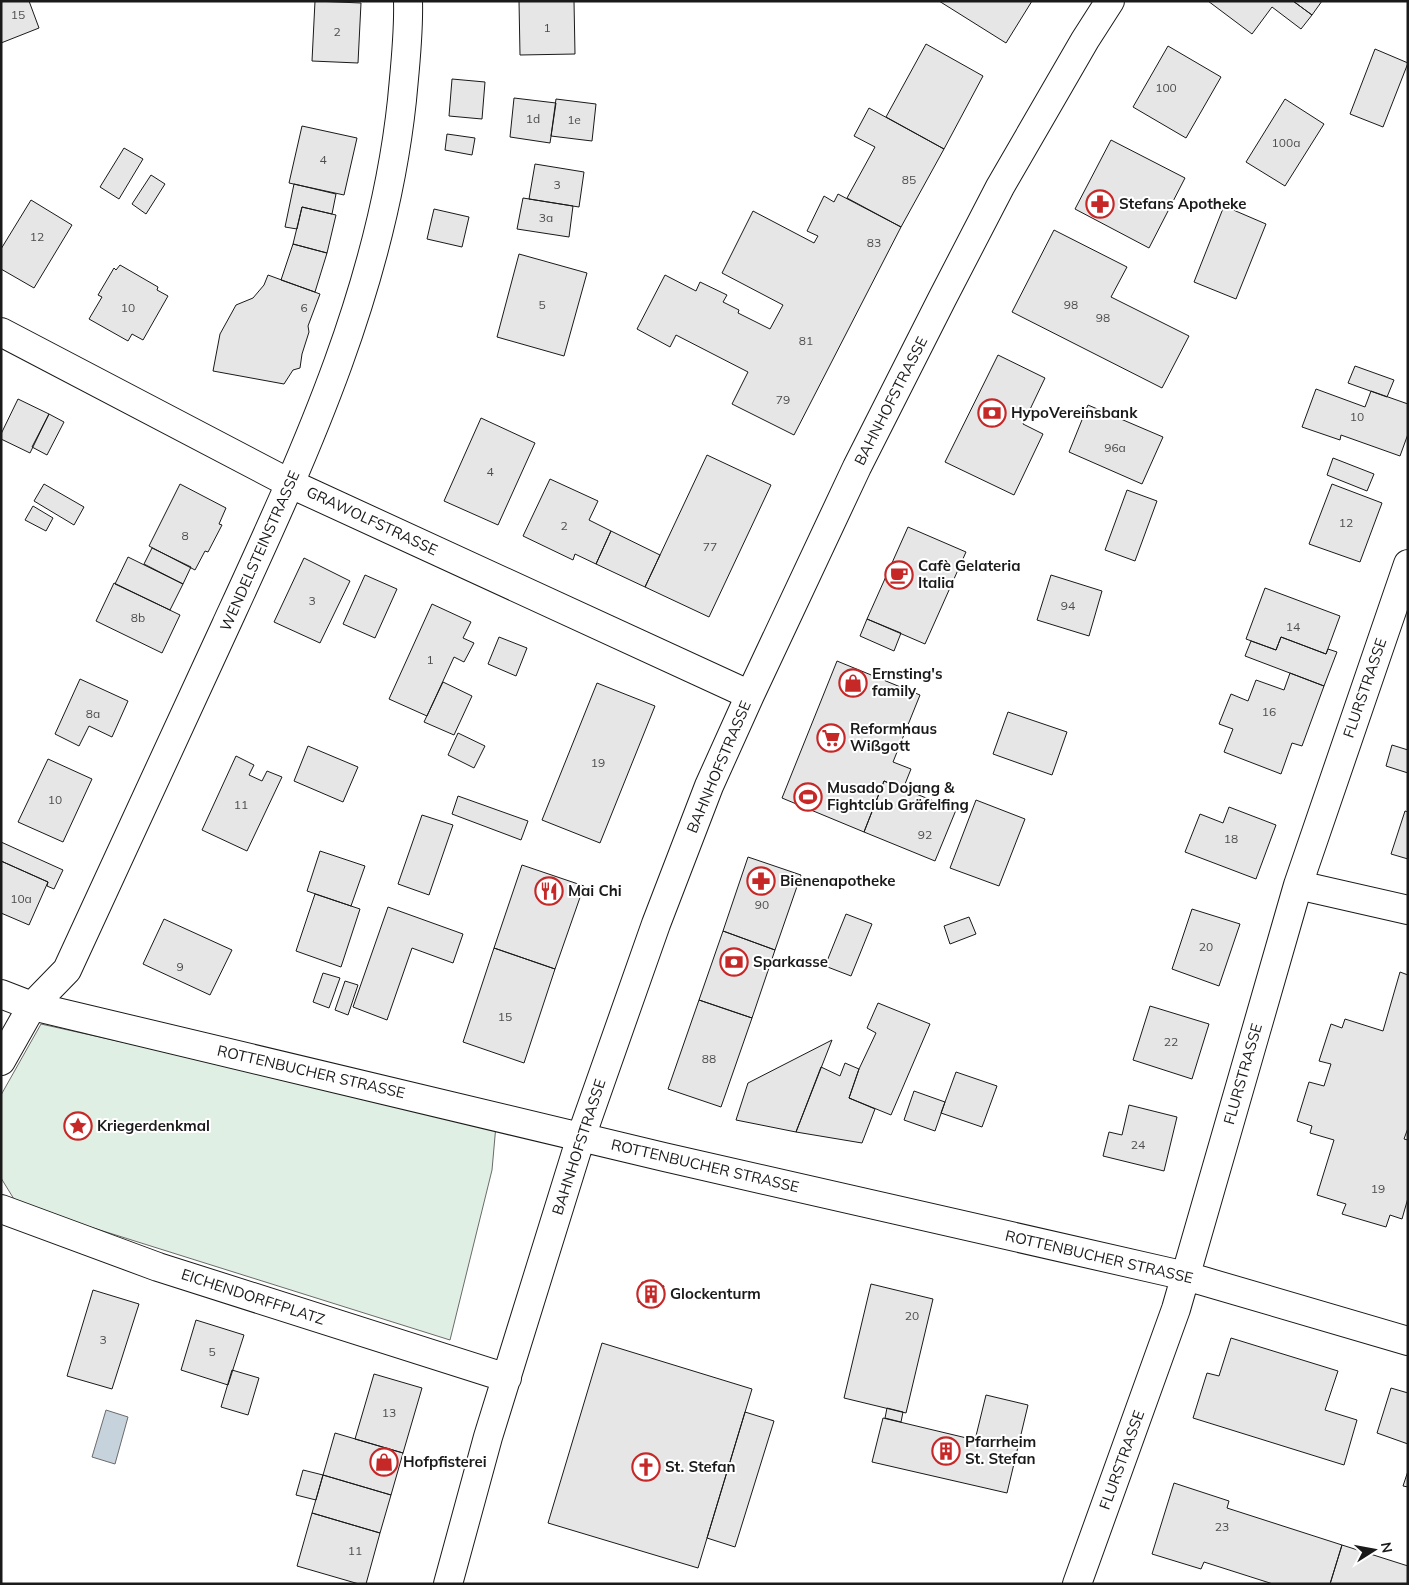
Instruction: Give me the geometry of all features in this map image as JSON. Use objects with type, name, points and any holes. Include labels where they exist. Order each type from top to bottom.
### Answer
[{"type":"street","name":"WENDELSTEINSTRASSE","points":[[1,1061],[32,1006],[67,970],[291,484],[331,386],[368,276],[397,148],[409,30],[408,1]]},
{"type":"street","name":"BAHNHOFSTRASSE","points":[[448,1584],[488,1437],[508,1378],[547,1242],[581,1137],[656,924],[710,786],[857,467],[1000,188],[1085,40],[1110,1]]},
{"type":"street","name":"GRAWOLFSTRASSE","points":[[1,332],[291,484],[750,696]]},
{"type":"street","name":"FLURSTRASSE","points":[[1077,1584],[1176,1309],[1298,885],[1408,564]]},
{"type":"street","points":[[1298,885],[1408,910]]},
{"type":"street","name":"ROTTENBUCHER STRASSE","points":[[1,994],[32,1006],[581,1137],[1186,1276],[1408,1341]]},
{"type":"street","name":"EICHENDORFFPLATZ","points":[[1,1209],[158,1267],[508,1378]]},
{"type":"green space","points":[[41,1024],[496,1125],[492,1170],[450,1340],[17,1204],[1,1178],[1,1095]]},
{"type":"shaded area","points":[[106,1410],[128,1417],[115,1464],[92,1457]]},
{"type":"building","points":[[1,1],[29,1],[39,28],[1,43]]},
{"type":"building","points":[[315,1],[361,3],[358,63],[312,61]]},
{"type":"building","points":[[519,1],[574,1],[575,54],[520,55]]},
{"type":"building","points":[[939,1],[1032,1],[1006,43]]},
{"type":"building","points":[[1208,1],[1293,1],[1312,15],[1301,29],[1272,7],[1252,34]]},
{"type":"building","points":[[1293,1],[1322,1],[1312,15]]},
{"type":"building","points":[[926,44],[983,76],[944,149],[886,117]]},
{"type":"building","points":[[1168,46],[1221,77],[1186,138],[1133,107]]},
{"type":"building","points":[[1375,49],[1408,63],[1383,127],[1350,114]]},
{"type":"building","points":[[452,79],[485,82],[482,119],[449,116]]},
{"type":"building","points":[[514,98],[556,103],[550,143],[510,137]]},
{"type":"building","points":[[556,99],[596,104],[592,141],[551,136]]},
{"type":"building","points":[[1285,99],[1324,124],[1285,186],[1246,162]]},
{"type":"building","points":[[869,108],[944,149],[901,227],[847,198],[875,147],[854,136]]},
{"type":"building","points":[[302,126],[357,138],[344,195],[289,183]]},
{"type":"building","points":[[447,134],[475,138],[472,155],[445,150]]},
{"type":"building","points":[[1111,140],[1185,178],[1149,248],[1075,209]]},
{"type":"building","points":[[124,148],[143,159],[119,199],[100,187]]},
{"type":"building","points":[[535,164],[584,172],[579,207],[529,199]]},
{"type":"building","points":[[151,175],[165,184],[146,214],[132,204]]},
{"type":"building","points":[[294,184],[336,194],[332,214],[302,207],[297,229],[285,227]]},
{"type":"building","points":[[838,194],[901,227],[794,435],[732,404],[748,372],[676,335],[670,347],[637,329],[665,275],[696,291],[700,282],[727,295],[723,302],[739,310],[738,313],[770,329],[783,305],[722,273],[753,211],[814,243],[818,236],[807,231],[824,196],[834,202]]},
{"type":"building","points":[[523,198],[573,206],[569,237],[517,229]]},
{"type":"building","points":[[31,200],[72,225],[34,288],[1,269],[1,249]]},
{"type":"building","points":[[1224,206],[1266,224],[1236,299],[1194,282]]},
{"type":"building","points":[[302,207],[336,215],[327,253],[293,244]]},
{"type":"building","points":[[434,209],[469,217],[462,247],[427,239]]},
{"type":"building","points":[[1054,230],[1127,267],[1111,297],[1189,336],[1162,388],[1012,312]]},
{"type":"building","points":[[293,244],[327,253],[315,292],[281,280]]},
{"type":"building","points":[[519,254],[587,273],[564,356],[497,337]]},
{"type":"building","points":[[120,265],[158,287],[157,290],[168,296],[143,340],[132,334],[128,341],[89,319],[102,297],[98,295],[114,268],[116,270]]},
{"type":"building","points":[[268,275],[320,294],[308,326],[309,332],[300,368],[293,370],[284,384],[213,371],[220,334],[236,305],[253,298],[264,285]]},
{"type":"building","points":[[998,355],[1045,378],[1023,424],[1043,434],[1014,495],[945,462]]},
{"type":"building","points":[[1355,366],[1394,380],[1387,397],[1348,383]]},
{"type":"building","points":[[1316,389],[1365,407],[1371,391],[1408,404],[1408,434],[1400,456],[1341,435],[1340,440],[1302,427]]},
{"type":"building","points":[[18,399],[49,414],[30,453],[1,439],[1,434]]},
{"type":"building","points":[[1088,405],[1163,437],[1142,484],[1069,452]]},
{"type":"building","points":[[49,414],[64,422],[47,455],[32,447]]},
{"type":"building","points":[[481,418],[535,443],[498,525],[444,501]]},
{"type":"building","points":[[707,455],[771,485],[709,617],[645,587]]},
{"type":"building","points":[[1333,458],[1374,474],[1367,491],[1327,475]]},
{"type":"building","points":[[550,479],[598,501],[589,520],[611,531],[596,564],[575,554],[573,560],[523,536]]},
{"type":"building","points":[[44,484],[84,507],[74,525],[34,501]]},
{"type":"building","points":[[180,484],[226,508],[219,524],[222,525],[208,552],[205,551],[195,570],[149,546]]},
{"type":"building","points":[[1332,484],[1382,503],[1360,562],[1309,544]]},
{"type":"building","points":[[1127,490],[1157,501],[1135,561],[1105,550]]},
{"type":"building","points":[[33,506],[53,518],[46,531],[25,520]]},
{"type":"building","points":[[908,527],[966,552],[925,644],[867,619]]},
{"type":"building","points":[[611,531],[660,555],[645,587],[596,564]]},
{"type":"building","points":[[152,548],[191,567],[183,584],[144,564]]},
{"type":"building","points":[[128,557],[183,584],[170,610],[115,584]]},
{"type":"building","points":[[304,558],[350,581],[320,643],[274,622]]},
{"type":"building","points":[[365,575],[397,589],[375,638],[343,624]]},
{"type":"building","points":[[1051,575],[1102,591],[1089,636],[1037,620]]},
{"type":"building","points":[[114,583],[180,615],[162,653],[96,621]]},
{"type":"building","points":[[1265,588],[1340,616],[1326,654],[1281,637],[1276,650],[1246,639]]},
{"type":"building","points":[[432,604],[471,622],[463,638],[474,643],[464,662],[454,657],[427,716],[389,699]]},
{"type":"building","points":[[867,619],[901,633],[894,651],[860,636]]},
{"type":"building","points":[[499,637],[527,648],[516,676],[488,664]]},
{"type":"building","points":[[1281,637],[1326,654],[1328,649],[1337,652],[1324,686],[1245,656],[1251,641],[1276,650]]},
{"type":"building","points":[[837,661],[920,695],[893,762],[911,769],[903,789],[884,781],[864,832],[782,798]]},
{"type":"building","points":[[1290,673],[1324,686],[1302,746],[1292,743],[1281,774],[1224,752],[1233,729],[1219,724],[1231,694],[1248,701],[1256,680],[1284,690]]},
{"type":"building","points":[[80,679],[128,701],[112,737],[89,726],[79,746],[55,734]]},
{"type":"building","points":[[443,682],[472,696],[454,735],[424,722]]},
{"type":"building","points":[[597,683],[655,706],[600,843],[542,820]]},
{"type":"building","points":[[1008,712],[1067,732],[1052,775],[993,754]]},
{"type":"building","points":[[458,733],[485,746],[474,768],[448,755]]},
{"type":"building","points":[[1392,745],[1408,750],[1408,773],[1386,766]]},
{"type":"building","points":[[308,746],[358,767],[343,802],[294,781]]},
{"type":"building","points":[[236,756],[254,765],[249,775],[262,781],[267,771],[282,777],[247,851],[202,830]]},
{"type":"building","points":[[48,759],[92,779],[63,842],[18,822]]},
{"type":"building","points":[[884,781],[956,810],[935,861],[864,832]]},
{"type":"building","points":[[458,796],[528,821],[521,840],[452,814]]},
{"type":"building","points":[[976,800],[1025,819],[999,886],[950,868]]},
{"type":"building","points":[[1229,807],[1276,825],[1256,879],[1185,852],[1200,814],[1223,823]]},
{"type":"building","points":[[1405,811],[1408,812],[1408,859],[1391,854]]},
{"type":"building","points":[[422,815],[453,825],[429,895],[398,884]]},
{"type":"building","points":[[1,842],[63,870],[54,889],[47,886],[48,882],[1,861]]},
{"type":"building","points":[[320,851],[365,866],[351,906],[307,891]]},
{"type":"building","points":[[748,857],[801,875],[775,950],[723,931]]},
{"type":"building","points":[[1,861],[48,882],[29,925],[1,913]]},
{"type":"building","points":[[522,865],[584,886],[555,969],[494,948]]},
{"type":"building","points":[[315,894],[360,909],[341,967],[296,951]]},
{"type":"building","points":[[388,907],[463,934],[453,963],[412,948],[387,1020],[353,1007]]},
{"type":"building","points":[[1192,909],[1240,924],[1219,986],[1172,969]]},
{"type":"building","points":[[846,914],[872,924],[851,976],[825,966]]},
{"type":"building","points":[[969,917],[976,934],[950,944],[944,926]]},
{"type":"building","points":[[164,919],[232,950],[210,995],[143,964]]},
{"type":"building","points":[[723,931],[775,950],[752,1018],[699,1000]]},
{"type":"building","points":[[494,948],[555,969],[524,1063],[463,1042]]},
{"type":"building","points":[[1400,972],[1408,975],[1408,1128],[1404,1139],[1408,1140],[1408,1198],[1402,1219],[1390,1215],[1386,1227],[1342,1214],[1346,1204],[1317,1195],[1334,1140],[1310,1133],[1312,1126],[1297,1121],[1309,1082],[1324,1086],[1331,1064],[1319,1061],[1331,1024],[1342,1028],[1345,1019],[1383,1031]]},
{"type":"building","points":[[323,973],[340,978],[329,1008],[313,1002]]},
{"type":"building","points":[[345,981],[358,985],[348,1015],[335,1010]]},
{"type":"building","points":[[699,1000],[752,1018],[721,1107],[668,1089]]},
{"type":"building","points":[[878,1003],[930,1024],[891,1115],[849,1098],[859,1069],[876,1033],[867,1028]]},
{"type":"building","points":[[1150,1006],[1209,1024],[1192,1079],[1133,1060]]},
{"type":"building","points":[[832,1040],[796,1132],[736,1120],[748,1083]]},
{"type":"building","points":[[845,1063],[859,1069],[849,1098],[875,1109],[862,1143],[796,1132],[821,1067],[840,1076]]},
{"type":"building","points":[[956,1072],[997,1086],[982,1127],[941,1113]]},
{"type":"building","points":[[914,1091],[945,1102],[935,1131],[904,1120]]},
{"type":"building","points":[[1129,1105],[1177,1117],[1164,1171],[1103,1156],[1109,1132],[1122,1135]]},
{"type":"building","name":"Glockenturm","points":[[642,1282],[664,1286],[658,1307],[638,1302]]},
{"type":"building","points":[[871,1284],[933,1299],[906,1413],[844,1398]]},
{"type":"building","points":[[93,1290],[139,1304],[112,1389],[67,1376]]},
{"type":"building","points":[[196,1320],[244,1335],[228,1385],[181,1370]]},
{"type":"building","points":[[1231,1338],[1338,1371],[1325,1410],[1357,1420],[1344,1465],[1193,1418],[1207,1373],[1219,1376]]},
{"type":"building","name":"St. Stefan","points":[[602,1343],[752,1389],[698,1568],[548,1523]]},
{"type":"building","points":[[232,1370],[259,1378],[248,1415],[221,1407]]},
{"type":"building","points":[[374,1374],[422,1388],[403,1453],[355,1439]]},
{"type":"building","points":[[1391,1388],[1408,1393],[1408,1444],[1377,1433]]},
{"type":"building","name":"Pfarrheim St. Stefan","points":[[986,1395],[1028,1405],[1007,1493],[872,1462],[883,1418],[975,1440]]},
{"type":"building","points":[[887,1408],[903,1412],[901,1422],[885,1418]]},
{"type":"building","points":[[745,1412],[774,1421],[735,1547],[707,1538]]},
{"type":"building","points":[[335,1433],[403,1453],[391,1495],[323,1475]]},
{"type":"building","points":[[303,1470],[323,1475],[316,1500],[296,1495]]},
{"type":"building","points":[[1408,1471],[1408,1487],[1403,1486]]},
{"type":"building","points":[[323,1475],[391,1495],[380,1533],[312,1513]]},
{"type":"building","points":[[1174,1483],[1229,1501],[1227,1508],[1342,1545],[1330,1584],[1273,1584],[1204,1562],[1201,1569],[1152,1554]]},
{"type":"building","points":[[312,1513],[380,1533],[366,1584],[359,1584],[297,1566]]},
{"type":"building","points":[[1342,1545],[1408,1566],[1408,1584],[1330,1584]]},
{"type":"place","name":"Stefans Apotheke","points":[[1100,204]]},
{"type":"place","name":"HypoVereinsbank","points":[[992,413]]},
{"type":"place","name":"Cafè Gelateria Italia","points":[[899,575]]},
{"type":"place","name":"Ernsting's family","points":[[853,683]]},
{"type":"place","name":"Reformhaus Wißgott","points":[[831,738]]},
{"type":"place","name":"Musado Dojang & Fightclub Gräfelfing","points":[[808,797]]},
{"type":"place","name":"Bienenapotheke","points":[[761,881]]},
{"type":"place","name":"Mai Chi","points":[[549,891]]},
{"type":"place","name":"Sparkasse","points":[[734,962]]},
{"type":"place","name":"Kriegerdenkmal","points":[[78,1126]]},
{"type":"place","name":"Glockenturm","points":[[651,1294]]},
{"type":"place","name":"Pfarrheim St. Stefan","points":[[946,1451]]},
{"type":"place","name":"Hofpfisterei","points":[[384,1462]]},
{"type":"place","name":"St. Stefan","points":[[646,1467]]}]
